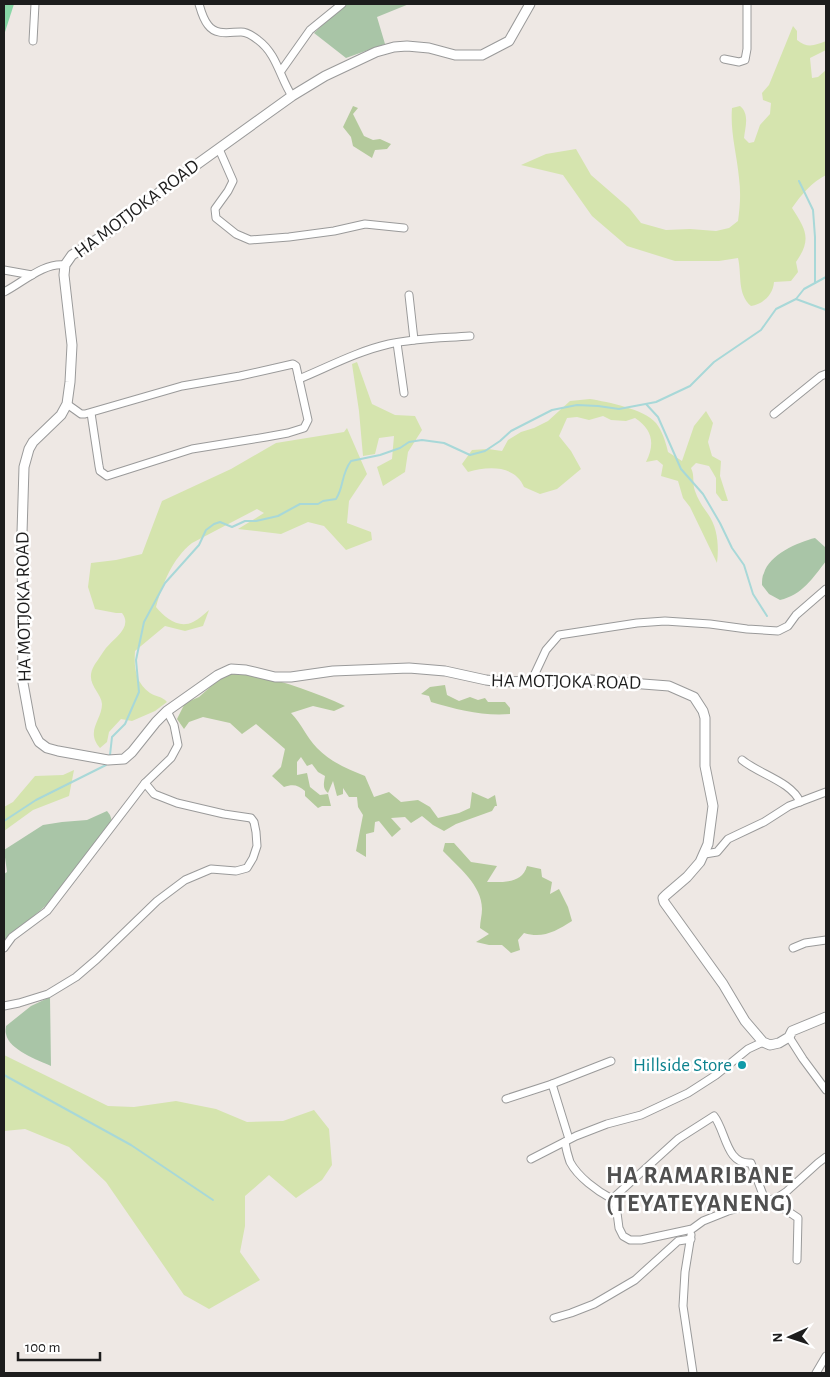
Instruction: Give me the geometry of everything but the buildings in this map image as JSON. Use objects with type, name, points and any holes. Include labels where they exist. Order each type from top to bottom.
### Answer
[{"type":"street","points":[[33,41],[36,4]]},
{"type":"street","points":[[199,4],[206,24],[210,28],[227,34],[242,32],[250,34],[260,41],[270,52],[292,96]]},
{"type":"street","points":[[281,71],[310,30],[342,4]]},
{"type":"street","name":"HA MOTJOKA ROAD","points":[[530,4],[509,41],[482,55],[456,55],[429,48],[394,47],[351,62],[325,76],[292,96],[219,148],[112,230],[72,255],[65,265],[64,282],[72,345],[67,404],[61,415],[33,442],[24,468],[22,533],[24,624],[22,674],[31,727],[39,742],[47,748],[58,752],[101,759],[124,759],[167,711],[218,675],[231,669],[283,677],[333,671],[409,668],[444,671],[486,680],[531,682],[570,680],[670,686],[694,697],[700,705],[705,718],[705,766],[713,806],[705,854],[696,869],[663,898],[664,902],[723,984],[745,1021],[763,1042]]},
{"type":"street","points":[[724,59],[739,62],[745,60],[747,49],[747,4]]},
{"type":"street","points":[[219,148],[233,181],[215,209],[216,218],[236,234],[250,240],[334,231],[365,224],[404,228]]},
{"type":"street","points":[[4,292],[58,264],[65,265]]},
{"type":"street","points":[[4,270],[32,276]]},
{"type":"street","points":[[409,295],[414,340]]},
{"type":"street","points":[[299,379],[358,355],[397,343],[470,336]]},
{"type":"street","points":[[397,343],[404,394]]},
{"type":"street","points":[[67,404],[81,414],[92,413],[182,386],[293,364],[296,366],[308,420],[304,428],[288,433],[192,449],[112,475],[103,475],[100,471],[92,413]]},
{"type":"street","points":[[774,414],[826,374]]},
{"type":"street","points":[[531,682],[546,650],[559,635],[637,623],[665,621],[778,631],[788,626],[796,615],[826,589]]},
{"type":"street","points":[[4,948],[12,937],[47,910],[145,783],[171,758],[178,745],[174,725],[167,711]]},
{"type":"street","points":[[742,760],[752,768],[787,786],[796,794],[800,802]]},
{"type":"street","points":[[4,1006],[48,994],[76,977],[98,959],[157,901],[185,880],[211,869],[236,871],[247,868],[257,846],[254,822],[251,818],[177,803],[154,794],[145,783]]},
{"type":"street","points":[[705,854],[717,852],[728,839],[764,822],[789,806],[826,792]]},
{"type":"street","points":[[793,948],[805,943],[826,940]]},
{"type":"street","points":[[531,1159],[607,1124],[641,1115],[688,1093],[748,1049],[763,1042],[770,1045],[783,1041],[789,1037],[792,1031],[826,1018]]},
{"type":"street","points":[[789,1037],[826,1090]]},
{"type":"street","points":[[506,1099],[552,1084],[611,1061]]},
{"type":"street","points":[[552,1084],[567,1141],[570,1161],[577,1171],[612,1199],[616,1205],[618,1228],[626,1239],[641,1240],[692,1229],[703,1221],[728,1210],[777,1198],[826,1157]]},
{"type":"street","points":[[612,1199],[678,1139],[714,1116],[721,1128],[726,1144],[737,1159],[744,1164],[751,1163],[765,1200]]},
{"type":"street","points":[[777,1198],[780,1206],[798,1218],[797,1260]]},
{"type":"street","points":[[692,1229],[685,1272],[683,1306],[693,1373]]},
{"type":"street","points":[[554,1318],[594,1304],[635,1280],[678,1242],[691,1239]]},
{"type":"street","points":[[816,1373],[826,1356]]},
{"type":"green space","points":[[4,4],[14,4],[4,35]]},
{"type":"green space","points":[[345,4],[409,4],[377,17],[385,44],[346,58],[314,33]]},
{"type":"green space","points":[[793,26],[797,31],[797,40],[805,45],[826,41],[826,50],[810,58],[812,78],[818,77],[826,70],[826,175],[807,189],[792,208],[801,222],[805,235],[804,247],[796,262],[798,272],[791,281],[774,282],[772,291],[760,303],[751,306],[744,296],[738,258],[719,261],[675,261],[627,246],[592,216],[563,175],[521,165],[546,154],[576,149],[591,175],[629,208],[641,223],[666,230],[716,231],[729,228],[738,221],[740,200],[740,184],[732,126],[732,108],[740,106],[743,109],[746,117],[744,138],[749,143],[754,142],[760,125],[770,114],[771,103],[763,100],[762,93],[769,85]]},
{"type":"green space","points":[[353,106],[358,108],[353,114],[364,136],[373,140],[380,139],[391,144],[387,149],[375,150],[372,158],[353,146],[351,137],[343,127]]},
{"type":"green space","points":[[357,362],[372,404],[395,415],[415,416],[422,430],[408,452],[405,472],[383,486],[377,467],[392,459],[394,436],[379,438],[375,454],[363,456],[352,364]]},
{"type":"green space","points":[[590,399],[635,410],[650,418],[660,429],[668,452],[682,461],[694,426],[706,411],[713,423],[708,442],[712,456],[721,461],[720,476],[728,501],[722,501],[716,493],[716,478],[709,466],[696,463],[691,468],[696,494],[716,531],[718,544],[717,563],[690,507],[683,498],[678,481],[661,476],[663,465],[657,460],[646,462],[651,449],[651,438],[646,427],[635,418],[626,421],[611,420],[603,416],[589,420],[577,417],[567,418],[559,436],[571,451],[581,469],[557,489],[540,494],[524,487],[520,480],[508,471],[492,468],[468,472],[462,464],[472,450],[488,449],[502,451],[508,440],[521,432],[548,421],[570,401]]},
{"type":"green space","points":[[347,428],[367,474],[349,501],[347,523],[371,532],[372,540],[346,550],[324,526],[308,522],[281,534],[238,529],[264,513],[257,509],[192,543],[179,556],[169,572],[156,607],[168,618],[183,624],[193,622],[209,610],[203,626],[185,631],[165,626],[135,651],[135,669],[141,684],[150,693],[167,702],[155,711],[132,721],[121,719],[109,732],[107,742],[100,748],[96,742],[94,731],[102,704],[91,676],[95,664],[124,628],[125,618],[122,613],[95,609],[88,587],[91,563],[142,554],[162,501],[231,469],[276,443],[344,432]]},
{"type":"green space","points":[[815,538],[825,547],[826,561],[816,574],[801,590],[788,598],[780,600],[769,594],[762,585],[767,566],[785,550]]},
{"type":"green space","points":[[233,673],[247,674],[290,685],[345,706],[334,711],[313,706],[291,713],[313,744],[322,753],[340,765],[365,776],[374,797],[389,792],[401,802],[418,800],[430,807],[438,818],[470,808],[472,792],[488,799],[495,795],[497,806],[492,811],[456,824],[444,831],[422,816],[411,823],[405,817],[391,818],[401,829],[392,837],[379,821],[375,822],[374,832],[366,834],[366,857],[356,851],[363,815],[358,807],[357,797],[349,797],[343,788],[343,794],[337,796],[333,781],[328,793],[324,787],[325,776],[318,772],[312,764],[307,766],[301,757],[297,762],[297,775],[307,773],[310,787],[320,795],[328,794],[331,806],[318,808],[305,796],[305,791],[300,787],[293,785],[284,787],[272,776],[281,767],[285,749],[256,724],[242,734],[230,723],[203,717],[189,722],[184,729],[177,719],[185,703],[199,697],[217,681]]},
{"type":"green space","points":[[445,685],[447,695],[459,701],[470,697],[478,700],[485,698],[488,702],[505,702],[510,708],[510,714],[490,714],[460,710],[431,702],[429,696],[421,694],[430,687]]},
{"type":"green space","points":[[74,770],[69,796],[33,810],[4,831],[4,807],[13,802],[35,776],[63,775]]},
{"type":"green space","points":[[107,811],[112,821],[65,884],[52,900],[4,943],[4,874],[7,872],[4,850],[43,825],[87,820]]},
{"type":"green space","points":[[445,843],[454,843],[471,862],[497,866],[487,882],[505,882],[516,879],[521,876],[527,866],[541,869],[542,877],[552,882],[550,894],[559,889],[568,907],[572,921],[549,933],[531,935],[524,933],[518,940],[520,950],[511,953],[502,945],[476,942],[489,934],[480,928],[481,900],[474,884],[443,851]]},
{"type":"green space","points":[[50,997],[51,1066],[18,1050],[8,1040],[6,1034],[6,1026],[31,1006]]},
{"type":"green space","points":[[4,1055],[108,1106],[134,1107],[176,1101],[216,1109],[247,1122],[283,1121],[314,1110],[329,1129],[332,1165],[322,1180],[296,1198],[269,1175],[245,1196],[245,1226],[240,1252],[260,1280],[209,1309],[184,1295],[106,1182],[69,1147],[25,1129],[4,1131]]},
{"type":"waterway","points":[[799,181],[813,210],[815,283]]},
{"type":"waterway","points":[[110,755],[112,737],[125,724],[139,692],[136,660],[144,622],[165,583],[199,545],[206,530],[214,524],[220,522],[232,527],[245,521],[256,521],[278,516],[300,504],[318,504],[323,501],[336,499],[351,461],[380,455],[400,448],[409,442],[422,440],[444,443],[470,455],[485,451],[511,431],[552,410],[577,405],[619,409],[656,402],[690,386],[714,362],[761,330],[776,309],[796,299],[804,289],[826,277]]},
{"type":"waterway","points":[[796,299],[826,310]]},
{"type":"waterway","points":[[646,404],[658,417],[681,469],[703,494],[732,548],[744,565],[753,594],[767,616]]},
{"type":"waterway","points":[[4,821],[36,800],[106,765]]},
{"type":"waterway","points":[[4,1075],[131,1145],[213,1200]]},
{"type":"place","name":"Hillside Store","points":[[742,1065]]},
{"type":"district","name":"HA RAMARIBANE (TEYATEYANENG)","points":[[700,1190]]}]
